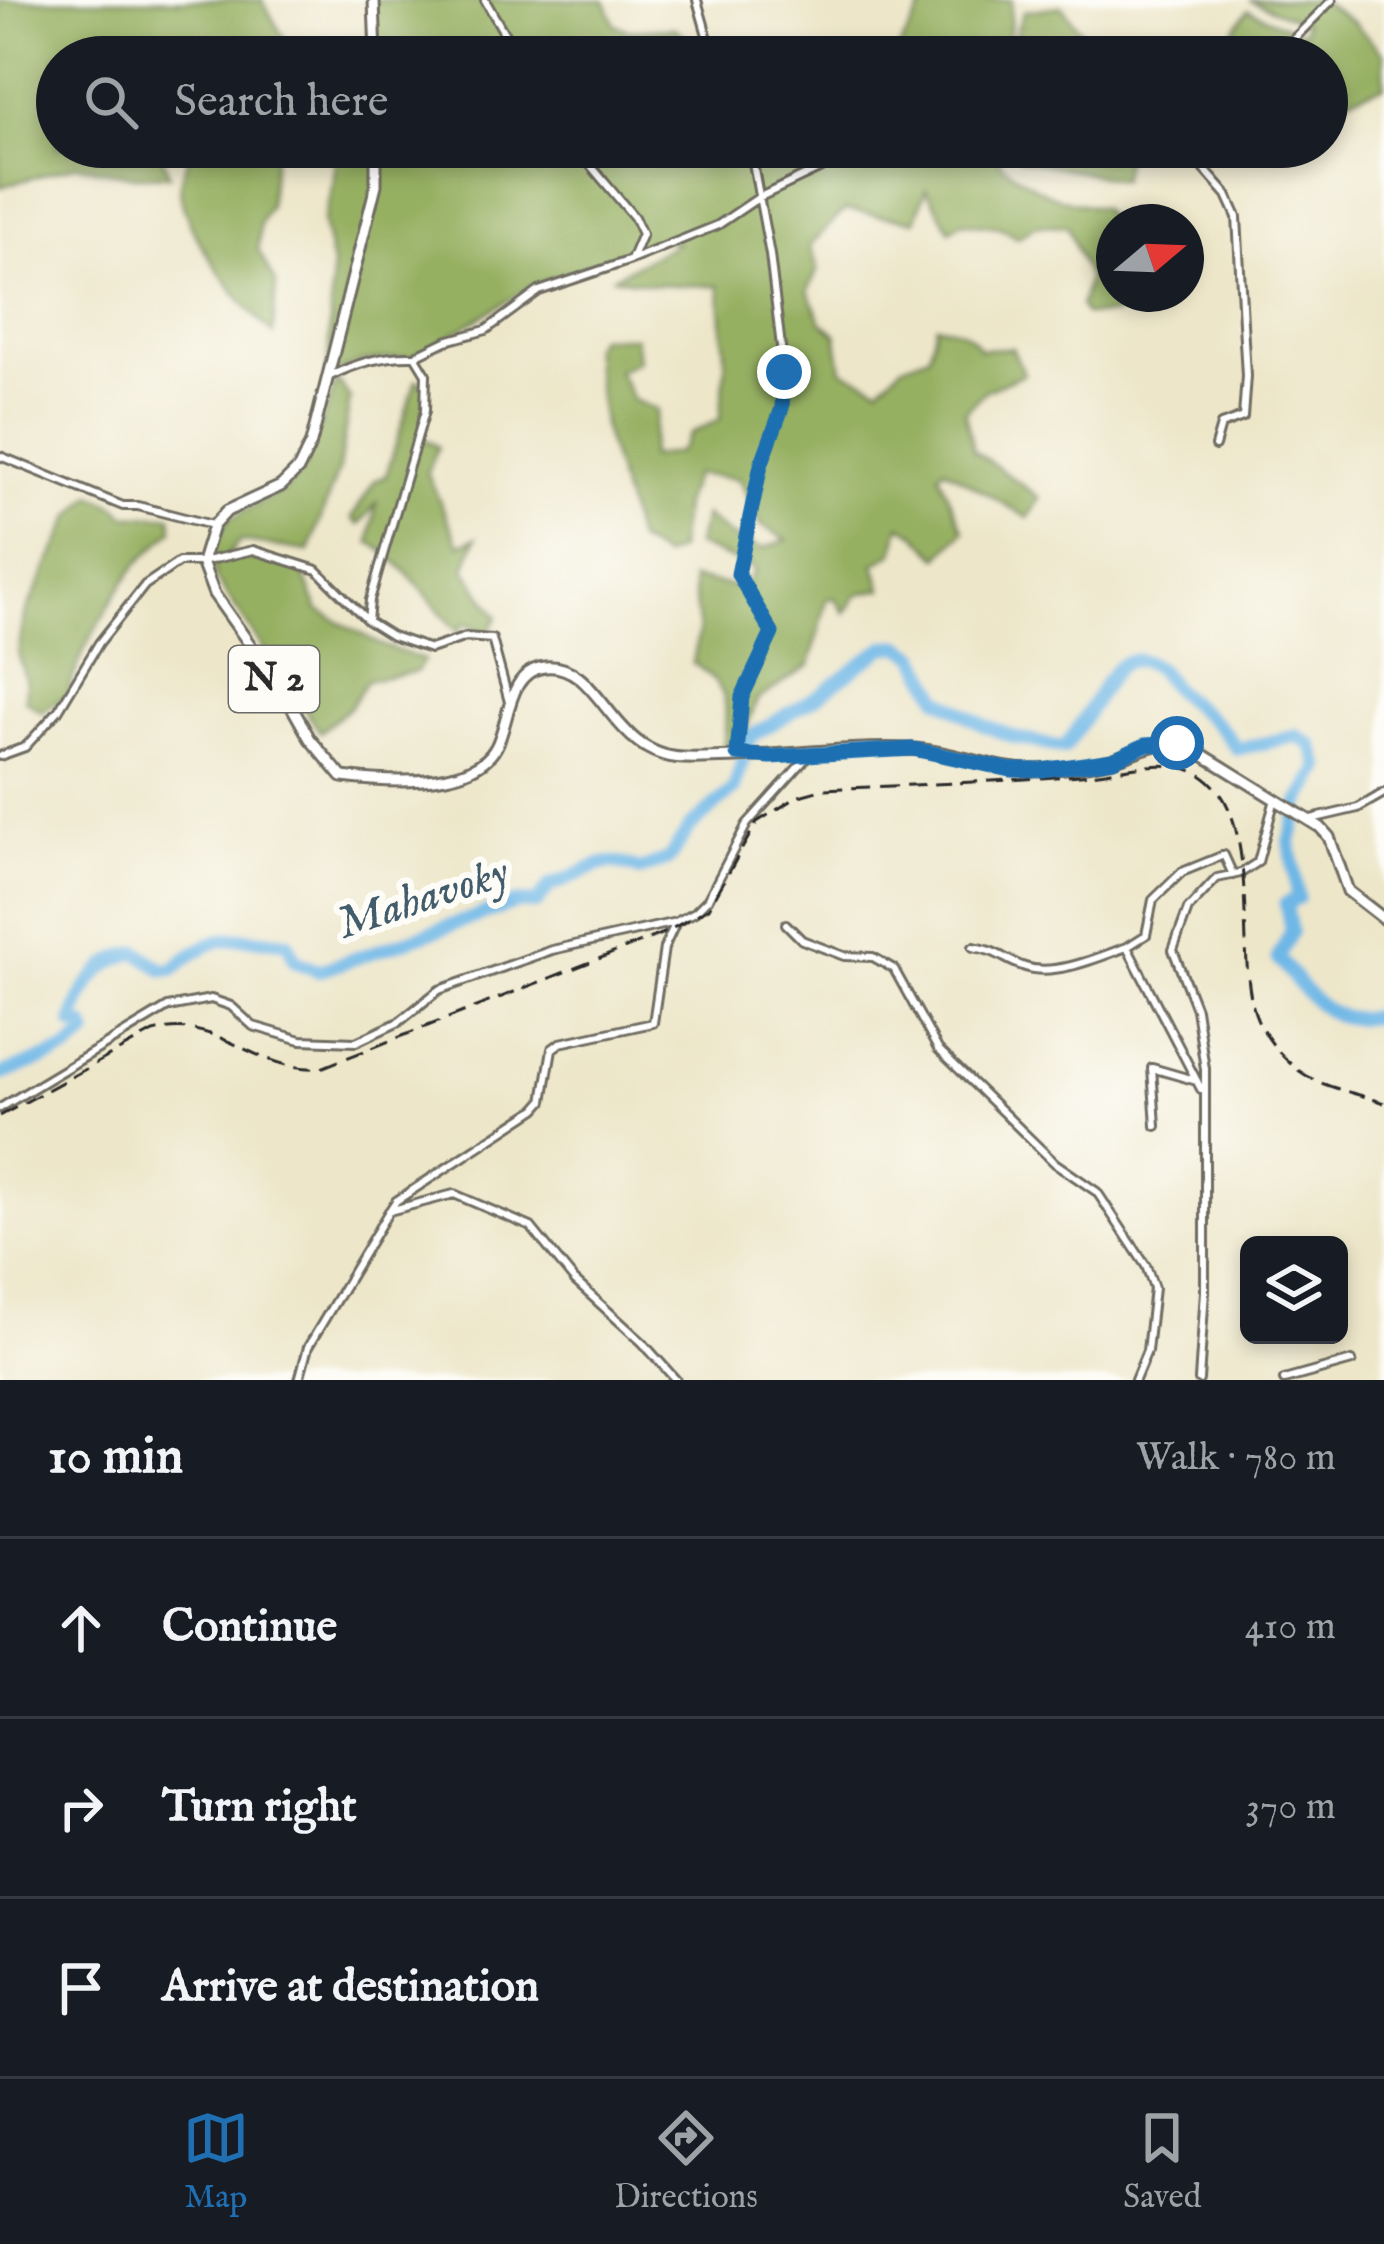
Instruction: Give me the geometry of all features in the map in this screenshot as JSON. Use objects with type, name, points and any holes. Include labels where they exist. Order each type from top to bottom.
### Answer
[{"type":"main road","points":[[374,0],[375,36]]},
{"type":"main road","points":[[202,562],[213,526],[227,511],[281,486],[299,468],[311,443],[376,185],[376,168]]},
{"type":"main road","name":"N 2","points":[[202,562],[214,593],[310,739],[342,777],[418,782],[465,772],[495,750],[509,702],[522,680],[542,666],[565,669],[582,679],[621,730],[652,752],[688,758],[913,749],[1011,770],[1042,770],[1113,760],[1145,745],[1177,743],[1310,819],[1329,837],[1348,891],[1384,919]]},
{"type":"street","points":[[485,0],[506,36]]},
{"type":"street","points":[[697,0],[707,36]]},
{"type":"street","points":[[1297,36],[1332,0]]},
{"type":"street","points":[[593,168],[634,217],[642,234],[631,260]]},
{"type":"street","points":[[737,754],[742,697],[772,633],[738,574],[761,465],[782,408],[784,372],[753,168]]},
{"type":"street","points":[[328,377],[360,362],[415,356],[486,330],[539,291],[718,225],[758,198],[821,168]]},
{"type":"street","points":[[1203,168],[1227,195],[1237,217],[1246,383],[1243,417],[1221,425],[1216,446]]},
{"type":"street","points":[[368,621],[377,572],[425,411],[426,374],[415,356]]},
{"type":"street","points":[[0,456],[123,506],[213,526]]},
{"type":"street","points":[[1,757],[25,747],[58,711],[99,643],[145,585],[179,562],[202,562],[253,550],[317,570],[368,621],[392,636],[430,649],[466,637],[492,639],[509,702]]},
{"type":"street","points":[[0,1108],[168,1007],[212,999],[231,1006],[253,1026],[302,1040],[356,1042],[399,1022],[440,990],[552,950],[676,922],[708,899],[747,824],[809,755]]},
{"type":"street","points":[[1310,819],[1358,808],[1384,794]]},
{"type":"street","points":[[1199,1380],[1204,1069],[1196,1009],[1173,950],[1188,909],[1217,878],[1258,862],[1280,802]]},
{"type":"street","points":[[973,947],[997,950],[1027,968],[1086,962],[1146,935],[1153,900],[1182,872],[1224,855],[1233,875]]},
{"type":"street","points":[[299,1380],[308,1347],[396,1202],[536,1109],[543,1101],[552,1049],[560,1043],[653,1023],[664,948],[676,922]]},
{"type":"street","points":[[786,924],[802,940],[844,956],[873,957],[894,969],[938,1049],[1055,1162],[1097,1192],[1135,1248],[1154,1288],[1147,1352],[1135,1380]]},
{"type":"street","points":[[1127,947],[1202,1090]]},
{"type":"street","points":[[1156,1126],[1152,1068],[1197,1081]]},
{"type":"street","points":[[389,1211],[454,1194],[530,1227],[588,1295],[642,1342],[676,1380]]},
{"type":"street","points":[[1284,1380],[1352,1361]]},
{"type":"green space","points":[[0,0],[262,0],[283,36],[36,36],[36,168],[66,168],[0,187]]},
{"type":"green space","points":[[371,0],[605,0],[615,25],[628,30],[675,28],[685,36],[374,36]]},
{"type":"green space","points":[[927,0],[1012,0],[1009,36],[906,36]]},
{"type":"green space","points":[[1249,0],[1319,0],[1354,23],[1384,54],[1384,86],[1348,99],[1348,36],[1229,36],[1248,10],[1302,33],[1305,23]]},
{"type":"green space","points":[[1062,6],[1084,36],[1015,35],[1024,11]]},
{"type":"green space","points":[[92,168],[166,168],[169,175],[132,176]]},
{"type":"green space","points":[[185,168],[273,168],[258,250],[276,283],[273,334],[201,244],[182,203]]},
{"type":"green space","points":[[334,168],[1007,168],[1058,198],[1096,207],[1096,312],[1118,312],[1085,315],[1080,307],[1088,279],[1067,226],[1036,225],[1018,237],[999,227],[962,222],[950,230],[926,189],[915,221],[845,210],[810,245],[818,269],[808,291],[821,321],[836,334],[842,370],[880,387],[903,365],[929,355],[936,325],[961,331],[980,349],[1012,348],[1024,374],[986,390],[965,411],[973,450],[1040,498],[1028,518],[944,468],[939,474],[964,531],[939,557],[900,525],[894,552],[875,564],[882,589],[858,594],[845,613],[835,598],[827,599],[810,665],[757,700],[740,745],[724,746],[724,698],[714,681],[693,663],[699,630],[692,579],[744,588],[755,569],[696,545],[705,516],[730,536],[762,549],[787,540],[761,525],[739,479],[695,474],[683,505],[678,550],[663,557],[637,541],[604,431],[592,347],[598,337],[635,337],[638,361],[618,371],[633,400],[657,410],[649,457],[679,452],[690,434],[720,419],[726,363],[719,286],[650,284],[613,277],[677,243],[662,239],[536,284],[415,356],[360,362],[328,377],[332,265],[323,222]]},
{"type":"green space","points":[[1063,168],[1124,168],[1121,180]]},
{"type":"green space","points":[[337,380],[350,399],[339,468],[309,551],[240,541],[229,554],[302,569],[318,610],[381,645],[424,660],[416,672],[367,680],[349,708],[320,732],[216,579],[210,553],[228,520],[286,489],[305,468]]},
{"type":"green space","points":[[416,380],[426,384],[423,438],[438,447],[427,472],[459,545],[476,538],[465,569],[498,617],[488,633],[464,623],[458,632],[406,572],[370,542],[376,504],[359,525],[352,518],[375,480],[386,476]]},
{"type":"green space","points":[[92,495],[126,516],[171,516],[173,530],[137,564],[114,597],[85,648],[66,696],[42,712],[25,700],[18,652],[25,615],[71,517]]},
{"type":"waterway","name":"Mahavoky","points":[[0,1075],[68,1050],[87,1034],[84,1026],[73,1024],[81,999],[103,968],[125,956],[138,952],[163,970],[174,969],[214,943],[254,939],[288,943],[295,961],[318,971],[516,903],[537,903],[550,885],[603,864],[640,870],[669,859],[690,827],[734,789],[750,737],[818,696],[884,647],[901,646],[917,656],[939,698],[983,725],[1016,738],[1064,748],[1116,669],[1138,660],[1157,669],[1237,749],[1297,736],[1312,745],[1320,768],[1300,802],[1290,842],[1298,898],[1286,904],[1291,932],[1278,958],[1311,997],[1334,1014],[1348,1018],[1384,1014]]},
{"type":"railway","points":[[0,1116],[153,1032],[197,1031],[275,1062],[321,1068],[664,933],[709,908],[757,822],[799,796],[824,789],[1092,774],[1156,765],[1180,767],[1208,780],[1226,804],[1243,872],[1249,984],[1255,1013],[1266,1034],[1302,1073],[1384,1103]]},
{"type":"route","points":[[784,372],[782,408],[761,465],[738,574],[772,633],[742,697],[737,754],[770,757],[913,749],[1011,770],[1042,770],[1113,760],[1145,745],[1177,743]]}]
